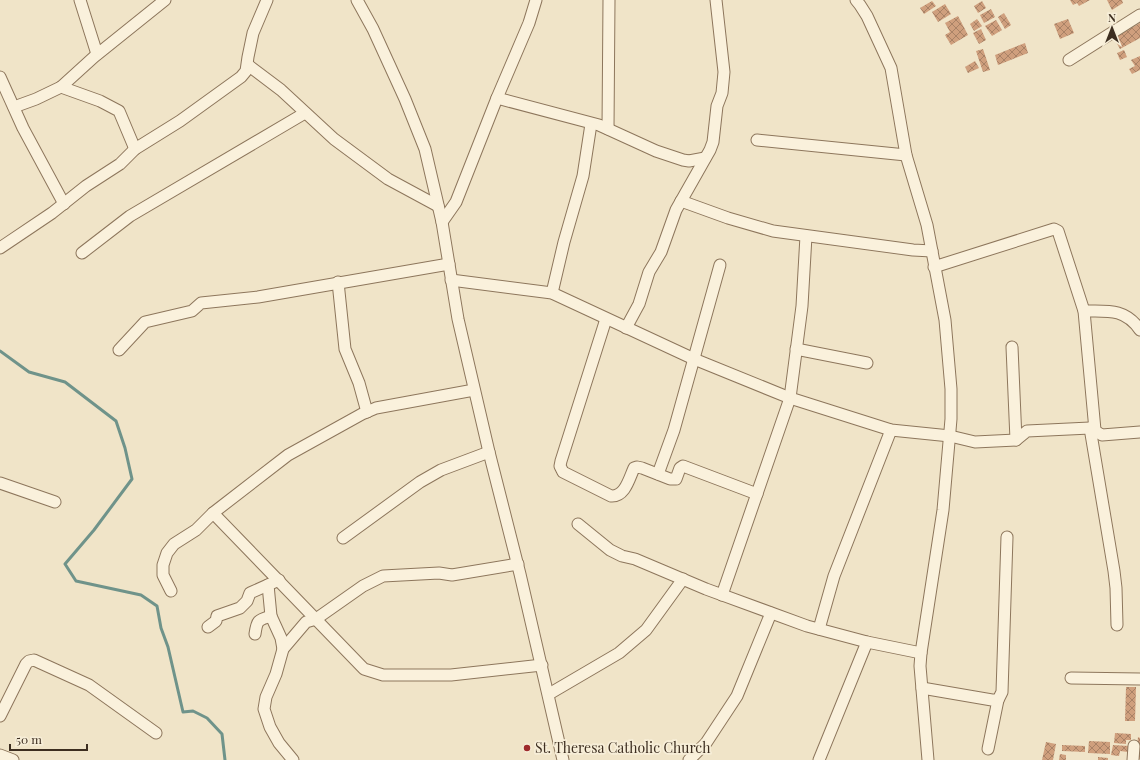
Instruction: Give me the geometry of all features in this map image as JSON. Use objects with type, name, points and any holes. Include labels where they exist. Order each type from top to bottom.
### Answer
[{"type":"street","points":[[80,0],[97,54]]},
{"type":"street","points":[[14,107],[36,99],[61,87],[97,54],[165,0]]},
{"type":"street","points":[[0,248],[64,204],[86,186],[128,158],[136,149],[180,121],[241,76],[246,71],[248,65],[248,57],[253,33],[268,0]]},
{"type":"street","points":[[442,222],[456,202],[496,98],[529,23],[536,0]]},
{"type":"street","points":[[608,129],[609,0]]},
{"type":"street","points":[[626,328],[639,304],[648,272],[661,252],[676,210],[713,142],[716,109],[722,93],[724,72],[716,0]]},
{"type":"street","points":[[359,1],[405,99],[425,149],[442,222],[458,319],[488,452],[518,564],[563,760]]},
{"type":"street","points":[[862,2],[891,68],[906,155],[927,226],[932,251],[945,320],[952,389],[950,436],[943,510],[920,666],[928,760]]},
{"type":"street","points":[[1069,60],[1140,15]]},
{"type":"street","points":[[248,65],[281,90],[334,139],[388,179],[438,206]]},
{"type":"street","points":[[0,76],[23,128],[64,204]]},
{"type":"street","points":[[61,87],[100,101],[120,111],[136,149]]},
{"type":"street","points":[[496,98],[608,129],[656,151],[684,160],[689,161],[705,158]]},
{"type":"street","points":[[82,253],[130,216],[305,113]]},
{"type":"street","points":[[552,293],[564,242],[583,176],[591,124]]},
{"type":"street","points":[[757,140],[906,155]]},
{"type":"street","points":[[681,201],[728,218],[773,231],[913,250],[932,251]]},
{"type":"street","points":[[934,267],[1057,229],[1084,311],[1092,429],[1115,577],[1117,625]]},
{"type":"street","points":[[722,595],[790,398],[802,306],[806,236]]},
{"type":"street","points":[[119,350],[145,322],[192,311],[200,303],[258,297],[449,264]]},
{"type":"street","points":[[658,474],[674,430],[720,265]]},
{"type":"street","points":[[451,280],[552,293],[694,359],[790,398],[891,430],[950,436],[975,442],[1016,440],[1027,431],[1092,429],[1098,434],[1102,435],[1140,432]]},
{"type":"street","points":[[338,282],[345,349],[359,383],[367,412]]},
{"type":"street","points":[[1084,311],[1107,311],[1122,314],[1134,322],[1140,330]]},
{"type":"street","points":[[606,319],[560,466],[563,472],[611,496],[616,496],[622,493],[634,468],[642,468],[670,478],[676,478],[680,468],[683,466],[757,494]]},
{"type":"street","points":[[1012,348],[1016,440]]},
{"type":"street","points":[[796,349],[867,363]]},
{"type":"street","points":[[172,591],[163,575],[163,566],[167,553],[174,544],[196,530],[213,512],[288,455],[376,408],[474,390]]},
{"type":"street","points":[[819,628],[834,576],[891,430]]},
{"type":"street","points":[[343,538],[420,482],[441,470],[488,452]]},
{"type":"street","points":[[0,483],[55,502]]},
{"type":"street","points":[[213,512],[364,669],[383,675],[451,675],[542,665]]},
{"type":"street","points":[[578,524],[610,550],[622,556],[635,559],[722,595],[807,626],[867,642],[921,653]]},
{"type":"street","points":[[988,749],[998,700],[1002,692],[1007,537]]},
{"type":"street","points":[[293,760],[279,743],[270,727],[264,709],[266,697],[276,674],[283,649],[306,622],[316,620],[363,586],[383,576],[439,573],[452,575],[518,564]]},
{"type":"street","points":[[549,694],[620,653],[646,630],[683,579]]},
{"type":"street","points":[[208,627],[216,621],[217,616],[240,608],[247,601],[250,594],[279,580]]},
{"type":"street","points":[[268,586],[272,616],[281,638],[283,649]]},
{"type":"street","points":[[689,760],[706,743],[737,696],[771,613]]},
{"type":"street","points":[[255,634],[257,623],[260,619],[272,616]]},
{"type":"street","points":[[819,760],[867,642]]},
{"type":"street","points":[[0,716],[26,664],[34,660],[89,685],[156,733]]},
{"type":"street","points":[[1071,678],[1140,679]]},
{"type":"street","points":[[922,688],[998,700]]},
{"type":"street","points":[[1133,760],[1134,746]]},
{"type":"street","points":[[0,754],[13,760]]},
{"type":"building","points":[[1070,0],[1090,0],[1079,6],[1077,3],[1073,5]]},
{"type":"building","points":[[1107,0],[1122,0],[1123,3],[1112,10]]},
{"type":"building","points":[[932,1],[936,6],[924,14],[920,8]]},
{"type":"building","points":[[982,1],[986,8],[978,13],[974,6]]},
{"type":"building","points":[[945,4],[951,14],[938,22],[932,12]]},
{"type":"building","points":[[991,9],[995,17],[984,23],[980,15]]},
{"type":"building","points":[[1004,13],[1011,25],[1005,29],[998,17]]},
{"type":"building","points":[[958,16],[968,35],[951,45],[945,35],[950,32],[945,23]]},
{"type":"building","points":[[977,19],[982,26],[974,31],[970,24]]},
{"type":"building","points":[[1068,19],[1074,33],[1060,39],[1054,24]]},
{"type":"building","points":[[996,20],[1002,30],[992,36],[985,26]]},
{"type":"building","points":[[1140,23],[1140,38],[1120,49],[1114,38]]},
{"type":"building","points":[[981,29],[986,40],[979,44],[973,33]]},
{"type":"building","points":[[1025,43],[1028,53],[998,65],[995,55]]},
{"type":"building","points":[[983,49],[990,70],[983,72],[976,51]]},
{"type":"building","points":[[1124,50],[1127,57],[1120,60],[1117,53]]},
{"type":"building","points":[[1140,56],[1140,70],[1132,74],[1129,69],[1135,66],[1131,60]]},
{"type":"building","points":[[975,61],[979,68],[968,73],[965,67]]},
{"type":"building","points":[[1126,687],[1136,687],[1135,721],[1125,721]]},
{"type":"building","points":[[1115,733],[1131,734],[1131,740],[1126,740],[1126,744],[1114,743]]},
{"type":"building","points":[[1138,737],[1140,738],[1140,759],[1136,758]]},
{"type":"building","points":[[1089,741],[1110,742],[1110,754],[1088,753]]},
{"type":"building","points":[[1046,742],[1056,744],[1053,760],[1042,760]]},
{"type":"building","points":[[1062,745],[1085,746],[1085,752],[1062,751]]},
{"type":"building","points":[[1113,745],[1129,746],[1128,752],[1120,751],[1119,756],[1111,755]]},
{"type":"building","points":[[1060,754],[1066,755],[1066,760],[1059,760]]},
{"type":"building","points":[[1098,757],[1108,758],[1108,760],[1098,760]]},
{"type":"waterway","points":[[0,351],[29,372],[65,382],[116,421],[125,448],[132,479],[94,530],[65,564],[76,581],[141,595],[157,606],[161,628],[168,647],[183,712],[193,711],[207,718],[222,734],[225,760]]},
{"type":"place","name":"St. Theresa Catholic Church","points":[[527,748]]}]
